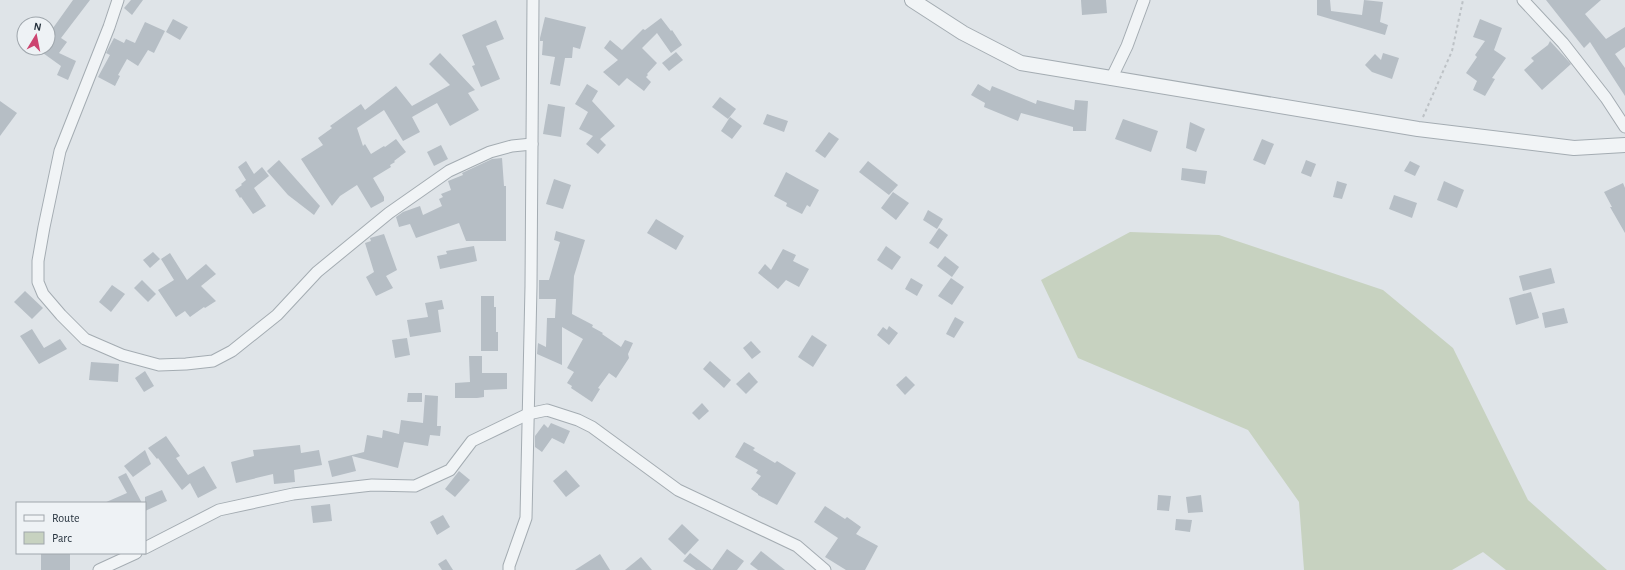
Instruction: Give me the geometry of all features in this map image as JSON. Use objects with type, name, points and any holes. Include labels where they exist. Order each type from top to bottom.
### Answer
[{"type":"street","points":[[118,0],[109,27],[60,151],[38,261],[38,282],[43,294],[85,339],[122,355],[159,364],[186,364],[213,361],[232,351],[277,315],[317,272],[372,226],[449,171],[490,152],[512,146],[532,144]]},
{"type":"street","points":[[509,570],[509,566],[526,518],[531,286],[532,144],[534,110],[534,0]]},
{"type":"street","points":[[912,0],[963,33],[1021,63],[1418,129],[1574,148],[1625,145]]},
{"type":"street","points":[[1111,79],[1127,46],[1144,0]]},
{"type":"street","points":[[1523,0],[1563,43],[1606,98],[1625,127]]},
{"type":"street","points":[[146,547],[219,510],[293,494],[372,485],[415,486],[450,470],[472,441],[528,414],[546,410],[578,420],[592,427],[678,490],[797,546],[825,570]]},
{"type":"street","points":[[99,570],[134,554]]},
{"type":"path","points":[[1418,129],[1452,51],[1463,0]]},
{"type":"green space","points":[[1130,232],[1219,235],[1383,290],[1453,348],[1528,500],[1607,570],[1506,570],[1483,552],[1452,570],[1304,570],[1299,502],[1248,430],[1078,358],[1041,280]]},
{"type":"building","points":[[73,0],[90,0],[61,38],[67,42],[59,53],[76,61],[68,80],[57,75],[61,66],[47,56],[56,56],[56,24]]},
{"type":"building","points":[[131,0],[143,0],[132,15],[124,8]]},
{"type":"building","points":[[1081,0],[1106,0],[1107,13],[1082,15]]},
{"type":"building","points":[[1317,0],[1330,0],[1331,11],[1362,15],[1364,0],[1383,2],[1380,22],[1388,25],[1385,35],[1317,15]]},
{"type":"building","points":[[1546,0],[1601,0],[1585,14],[1606,39],[1625,27],[1625,47],[1615,54],[1625,68],[1625,96],[1590,42],[1584,48]]},
{"type":"building","points":[[545,17],[586,27],[580,49],[573,47],[572,58],[565,58],[560,86],[550,84],[555,57],[542,55],[543,41],[540,41],[540,38]]},
{"type":"building","points":[[661,18],[671,31],[672,30],[682,45],[671,53],[657,33],[642,48],[657,63],[646,77],[651,82],[644,91],[627,78],[619,86],[603,72],[618,60],[604,48],[610,40],[622,50],[643,29],[645,30]]},
{"type":"building","points":[[173,19],[188,27],[180,40],[166,32]]},
{"type":"building","points":[[1480,19],[1502,28],[1494,50],[1506,58],[1492,78],[1495,79],[1485,96],[1473,90],[1477,81],[1466,73],[1477,57],[1475,55],[1485,41],[1473,37]]},
{"type":"building","points":[[496,20],[504,39],[486,46],[500,79],[481,87],[472,66],[475,65],[462,35]]},
{"type":"building","points":[[145,22],[165,31],[154,53],[148,50],[138,66],[127,59],[118,75],[120,76],[115,86],[98,77],[110,55],[106,53],[114,38],[124,43],[126,39],[135,43]]},
{"type":"building","points":[[1550,41],[1571,64],[1542,90],[1524,70],[1534,61],[1531,58],[1548,45]]},
{"type":"building","points":[[676,52],[683,60],[669,71],[662,63]]},
{"type":"building","points":[[440,53],[475,90],[468,93],[479,110],[450,126],[437,103],[412,117],[420,132],[403,141],[384,110],[357,128],[363,146],[365,144],[371,154],[384,146],[385,147],[396,139],[406,152],[390,165],[391,167],[373,178],[384,197],[384,201],[371,208],[357,185],[340,196],[332,206],[301,159],[323,145],[318,138],[332,128],[330,126],[361,104],[365,110],[396,86],[412,106],[450,85],[429,64]]},
{"type":"building","points":[[1383,53],[1399,58],[1392,79],[1372,72],[1365,65],[1375,54],[1381,60]]},
{"type":"building","points":[[587,84],[598,91],[592,101],[615,126],[600,139],[606,145],[598,154],[586,144],[593,136],[579,129],[588,112],[575,104]]},
{"type":"building","points":[[978,84],[990,91],[992,86],[1036,104],[1037,100],[1074,110],[1075,100],[1088,101],[1086,131],[1073,131],[1073,127],[1021,113],[1018,121],[984,107],[985,103],[971,95]]},
{"type":"building","points":[[720,97],[736,109],[728,119],[712,107]]},
{"type":"building","points":[[0,101],[17,113],[0,136]]},
{"type":"building","points":[[548,104],[565,107],[561,137],[543,134]]},
{"type":"building","points":[[767,114],[788,121],[784,132],[763,124]]},
{"type":"building","points":[[730,117],[742,126],[732,139],[721,131]]},
{"type":"building","points":[[1123,119],[1158,131],[1151,152],[1115,139]]},
{"type":"building","points":[[1190,122],[1205,129],[1196,152],[1186,148]]},
{"type":"building","points":[[829,132],[839,139],[825,158],[815,151]]},
{"type":"building","points":[[1262,139],[1274,144],[1265,165],[1253,160]]},
{"type":"building","points":[[441,145],[448,159],[434,166],[427,152]]},
{"type":"building","points":[[502,158],[504,186],[506,186],[506,241],[466,241],[459,223],[416,238],[410,224],[399,227],[396,217],[403,212],[420,206],[423,215],[442,206],[439,199],[443,197],[441,194],[451,190],[448,181],[463,175],[462,173],[492,159]]},
{"type":"building","points":[[279,160],[320,206],[314,215],[288,195],[267,171]]},
{"type":"building","points":[[1306,160],[1316,164],[1311,177],[1301,173]]},
{"type":"building","points":[[246,161],[254,174],[262,167],[269,176],[254,188],[266,206],[253,214],[235,190],[246,180],[238,167]]},
{"type":"building","points":[[868,161],[898,185],[889,195],[859,172]]},
{"type":"building","points":[[1410,161],[1420,166],[1415,176],[1404,171]]},
{"type":"building","points":[[1182,168],[1207,171],[1205,184],[1181,180]]},
{"type":"building","points":[[786,172],[819,190],[810,207],[807,205],[802,214],[786,206],[787,203],[774,196]]},
{"type":"building","points":[[554,179],[571,185],[563,209],[546,204]]},
{"type":"building","points":[[1337,181],[1347,184],[1342,199],[1333,197]]},
{"type":"building","points":[[1444,181],[1464,190],[1457,208],[1437,200]]},
{"type":"building","points":[[1623,183],[1625,188],[1625,233],[1610,207],[1612,207],[1604,192]]},
{"type":"building","points":[[893,192],[909,203],[896,220],[881,208]]},
{"type":"building","points":[[1394,195],[1417,203],[1412,218],[1389,209]]},
{"type":"building","points":[[928,210],[943,219],[937,229],[923,220]]},
{"type":"building","points":[[656,219],[684,236],[676,250],[647,233]]},
{"type":"building","points":[[939,228],[948,235],[938,249],[929,243]]},
{"type":"building","points":[[556,231],[585,240],[574,276],[572,314],[593,325],[592,327],[603,333],[602,334],[621,347],[625,340],[633,343],[628,354],[629,358],[616,378],[609,373],[598,388],[600,389],[592,402],[571,388],[572,386],[567,383],[574,372],[567,368],[583,339],[562,327],[562,365],[537,354],[538,343],[546,347],[547,318],[555,318],[556,299],[539,299],[539,280],[549,280],[560,242],[554,240]]},
{"type":"building","points":[[384,234],[397,270],[386,276],[393,288],[376,296],[366,277],[374,272],[365,243],[371,241],[370,238]]},
{"type":"building","points":[[474,246],[477,261],[440,269],[437,256],[447,254],[446,251]]},
{"type":"building","points":[[886,246],[901,257],[892,270],[877,260]]},
{"type":"building","points":[[783,249],[796,255],[793,261],[809,269],[799,287],[786,280],[778,289],[758,273],[765,264],[771,270]]},
{"type":"building","points":[[153,252],[160,259],[150,268],[143,260]]},
{"type":"building","points":[[170,253],[187,280],[206,264],[216,274],[201,286],[216,301],[190,317],[185,311],[176,317],[158,290],[174,280],[161,259]]},
{"type":"building","points":[[945,256],[959,267],[952,277],[937,266]]},
{"type":"building","points":[[1551,268],[1555,283],[1523,291],[1519,276]]},
{"type":"building","points":[[911,278],[923,285],[917,296],[905,289]]},
{"type":"building","points":[[951,278],[964,287],[952,305],[938,296]]},
{"type":"building","points":[[142,280],[156,294],[148,302],[134,288]]},
{"type":"building","points":[[112,285],[125,294],[111,312],[99,302]]},
{"type":"building","points":[[25,291],[43,308],[32,319],[14,302]]},
{"type":"building","points":[[1531,292],[1539,318],[1516,325],[1509,298]]},
{"type":"building","points":[[481,296],[494,296],[494,307],[496,307],[496,332],[498,332],[498,351],[481,351]]},
{"type":"building","points":[[442,300],[444,309],[438,310],[441,332],[410,337],[407,320],[428,317],[425,303]]},
{"type":"building","points":[[1564,308],[1568,323],[1545,328],[1542,313]]},
{"type":"building","points":[[955,317],[964,322],[954,338],[946,334]]},
{"type":"building","points":[[889,326],[898,333],[889,345],[877,335],[883,327],[887,330]]},
{"type":"building","points":[[32,329],[44,348],[60,339],[67,349],[39,364],[20,336]]},
{"type":"building","points":[[812,335],[827,345],[813,367],[798,357]]},
{"type":"building","points":[[407,338],[410,355],[395,358],[392,340]]},
{"type":"building","points":[[751,341],[761,352],[752,359],[743,348]]},
{"type":"building","points":[[469,356],[482,356],[482,373],[507,373],[507,389],[484,390],[484,397],[455,398],[455,383],[470,382]]},
{"type":"building","points":[[710,361],[731,380],[724,388],[703,369]]},
{"type":"building","points":[[91,362],[119,364],[118,382],[89,380]]},
{"type":"building","points":[[145,371],[154,386],[144,392],[135,378]]},
{"type":"building","points":[[749,372],[758,382],[746,394],[736,384]]},
{"type":"building","points":[[906,376],[915,385],[905,395],[896,385]]},
{"type":"building","points":[[408,393],[422,393],[422,402],[407,402]]},
{"type":"building","points":[[425,395],[438,396],[437,426],[441,426],[440,436],[430,435],[428,446],[404,442],[398,468],[352,456],[356,471],[332,477],[328,461],[364,452],[367,435],[382,438],[383,430],[399,434],[401,420],[423,423]]},
{"type":"building","points":[[702,403],[709,411],[699,420],[692,413]]},
{"type":"building","points":[[551,423],[570,431],[564,444],[552,438],[542,452],[535,447],[535,436],[544,424],[548,428]]},
{"type":"building","points":[[166,436],[180,456],[176,458],[188,475],[204,466],[217,488],[198,498],[190,483],[182,490],[158,458],[157,459],[148,448]]},
{"type":"building","points":[[744,442],[755,448],[753,450],[775,463],[777,461],[796,473],[777,505],[758,495],[751,489],[761,476],[756,473],[758,470],[735,457]]},
{"type":"building","points":[[300,445],[301,453],[319,450],[322,465],[294,470],[295,482],[274,484],[273,474],[236,483],[231,462],[254,456],[253,450]]},
{"type":"building","points":[[145,450],[151,464],[133,477],[124,466]]},
{"type":"building","points":[[566,470],[580,486],[566,497],[553,481]]},
{"type":"building","points":[[459,471],[470,480],[455,497],[445,489]]},
{"type":"building","points":[[126,473],[141,502],[106,502],[127,493],[118,477]]},
{"type":"building","points":[[162,490],[167,501],[146,511],[145,497]]},
{"type":"building","points":[[1158,495],[1171,496],[1169,511],[1157,510]]},
{"type":"building","points":[[1201,495],[1203,512],[1188,513],[1186,497]]},
{"type":"building","points":[[330,504],[332,521],[313,523],[311,506]]},
{"type":"building","points":[[825,506],[845,519],[847,517],[861,527],[856,534],[878,546],[865,570],[846,570],[825,557],[838,538],[814,522]]},
{"type":"building","points":[[443,515],[450,527],[437,535],[430,522]]},
{"type":"building","points":[[1176,519],[1192,520],[1190,532],[1175,530]]},
{"type":"building","points":[[682,524],[699,540],[685,555],[668,539]]},
{"type":"building","points":[[727,549],[744,561],[737,570],[712,570]]},
{"type":"building","points":[[761,551],[785,570],[758,570],[750,564]]},
{"type":"building","points":[[690,553],[712,570],[696,570],[683,561]]},
{"type":"building","points":[[41,554],[70,554],[70,570],[41,570]]},
{"type":"building","points":[[600,554],[610,570],[575,570]]},
{"type":"building","points":[[641,557],[652,570],[625,570]]},
{"type":"building","points":[[446,559],[453,570],[442,570],[438,564]]}]
